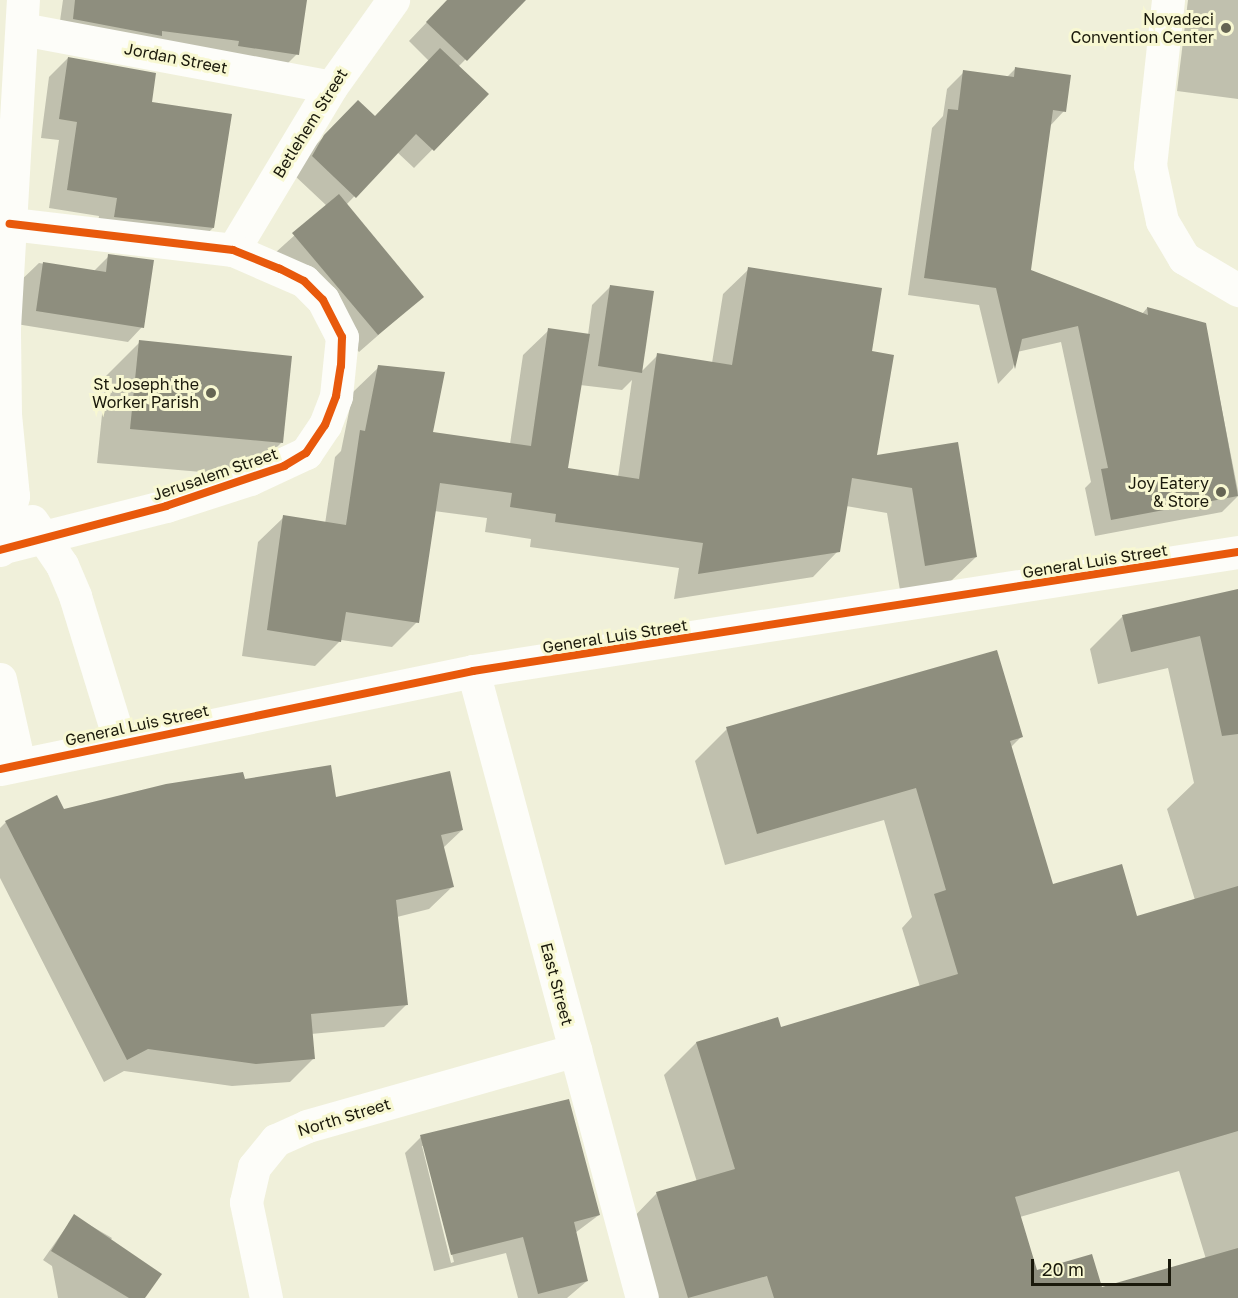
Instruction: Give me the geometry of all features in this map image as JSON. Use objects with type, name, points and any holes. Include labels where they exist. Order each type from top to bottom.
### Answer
[{"type":"street","name":"Betlehem Street","points":[[233,250],[331,87],[393,0]]},
{"type":"street","points":[[1168,0],[1150,165],[1162,221],[1184,258],[1238,290]]},
{"type":"street","name":"Jordan Street","points":[[23,14],[331,87]]},
{"type":"street","points":[[0,549],[13,496],[4,404],[10,224],[23,14]]},
{"type":"street","name":"Jerusalem Street","points":[[0,549],[166,506],[284,466],[306,453],[325,425],[336,396],[342,337],[323,300],[304,282],[233,250],[10,224]]},
{"type":"street","points":[[13,496],[46,538],[62,565],[86,625],[120,742]]},
{"type":"street","name":"General Luis Street","points":[[10,767],[120,742],[473,671],[1238,552]]},
{"type":"street","name":"East Street","points":[[473,671],[642,1298]]},
{"type":"street","points":[[0,679],[10,767]]},
{"type":"street","name":"North Street","points":[[266,1298],[246,1202],[254,1167],[276,1140],[307,1126],[575,1050]]},
{"type":"building","points":[[75,0],[307,0],[299,55],[238,46],[239,41],[162,31],[162,36],[73,19]]},
{"type":"building","points":[[447,0],[526,0],[467,61],[426,22]]},
{"type":"building","points":[[440,48],[489,94],[434,151],[416,134],[356,198],[312,156],[324,135],[358,100],[375,116]]},
{"type":"building","points":[[68,57],[156,73],[152,102],[232,114],[214,228],[114,217],[117,198],[67,190],[77,122],[59,119]]},
{"type":"building","points":[[1015,67],[1071,75],[1066,112],[1053,110],[1031,270],[1148,315],[1147,307],[1206,323],[1238,496],[1111,520],[1101,469],[1108,468],[1078,326],[1022,339],[1015,369],[996,288],[924,278],[948,109],[958,110],[963,70],[1014,77]]},
{"type":"building","points":[[339,194],[424,297],[378,335],[292,233]]},
{"type":"building","points":[[108,254],[154,260],[144,328],[36,311],[43,262],[106,272]]},
{"type":"building","points":[[748,267],[882,288],[872,351],[894,355],[877,455],[958,442],[977,557],[925,566],[912,488],[852,478],[840,552],[698,574],[703,543],[555,522],[556,514],[510,507],[512,493],[440,483],[419,623],[346,612],[341,642],[267,630],[283,515],[346,525],[360,430],[365,431],[378,365],[445,372],[433,432],[531,446],[548,328],[590,334],[568,468],[639,479],[657,353],[732,365]]},
{"type":"building","points":[[610,285],[654,291],[642,373],[598,366]]},
{"type":"building","name":"St Joseph the Worker Parish","points":[[139,340],[292,356],[283,443],[130,429]]},
{"type":"building","points":[[1238,589],[1238,734],[1222,736],[1200,636],[1131,652],[1122,615]]},
{"type":"building","points":[[997,650],[1023,737],[1010,741],[1053,884],[1122,864],[1137,916],[1238,886],[1238,1131],[1015,1197],[1037,1270],[1092,1254],[1102,1287],[1238,1248],[1238,1298],[774,1298],[767,1276],[688,1298],[656,1192],[735,1169],[696,1042],[778,1017],[781,1027],[958,974],[934,894],[946,890],[916,788],[757,834],[726,727]]},
{"type":"building","points":[[331,765],[336,797],[450,771],[463,830],[441,835],[454,887],[396,900],[408,1005],[311,1014],[315,1059],[256,1064],[148,1049],[127,1060],[5,821],[57,795],[64,809],[166,784],[243,772],[245,779]]},
{"type":"building","points":[[569,1099],[600,1215],[574,1222],[588,1281],[538,1294],[523,1237],[451,1255],[420,1135]]},
{"type":"building","points":[[74,1214],[162,1274],[145,1298],[129,1298],[51,1251]]},
{"type":"cycle path","points":[[0,550],[166,506],[284,466],[306,453],[325,425],[336,396],[341,366],[342,337],[323,300],[304,281],[233,250],[10,224]]},
{"type":"cycle path","points":[[0,769],[473,671],[1238,552]]},
{"type":"place","name":"Novadeci Convention Center","points":[[1226,28]]},
{"type":"place","name":"St Joseph the Worker Parish","points":[[211,393]]},
{"type":"place","name":"Joy Eatery & Store","points":[[1221,492]]}]
